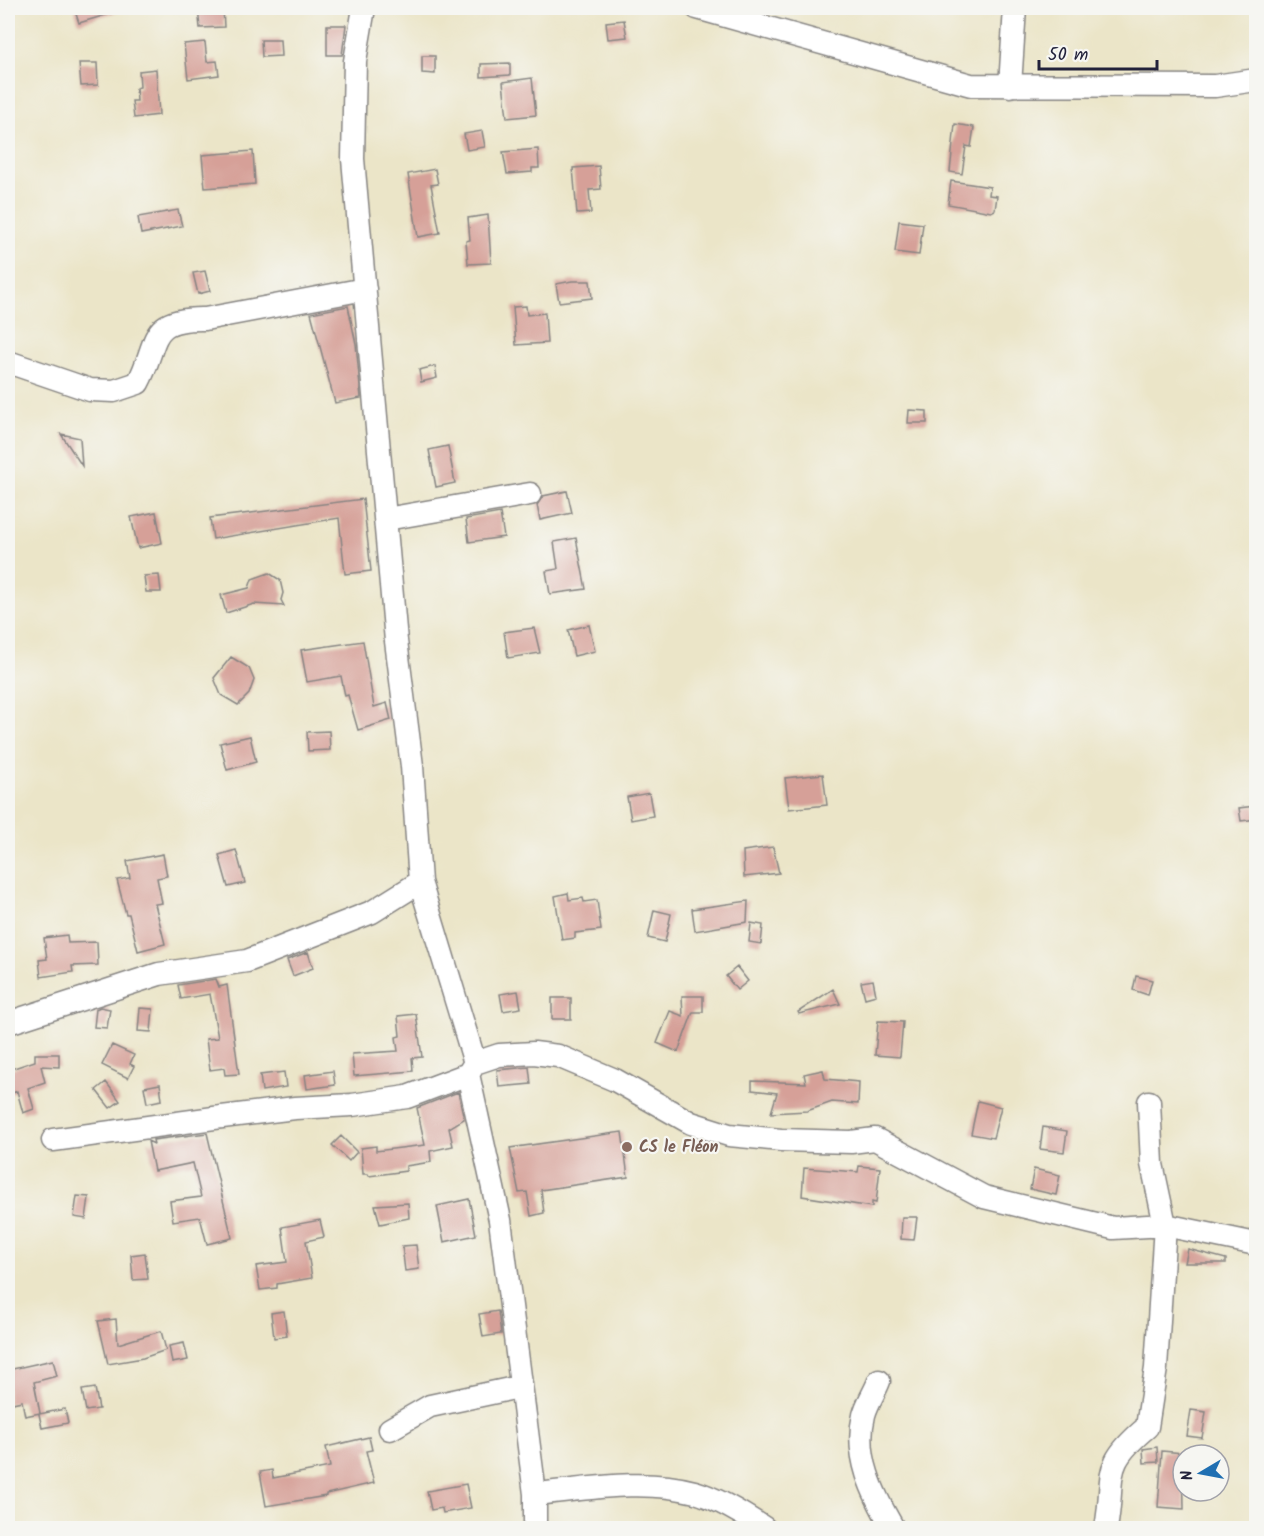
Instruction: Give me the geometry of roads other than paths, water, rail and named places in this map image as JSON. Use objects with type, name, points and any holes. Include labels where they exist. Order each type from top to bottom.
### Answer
[{"type":"street","points":[[364,8],[355,61],[353,159],[396,641],[412,766],[420,882],[471,1069],[500,1220],[519,1387],[535,1494],[535,1528]]},
{"type":"street","points":[[697,8],[971,85],[1215,86],[1257,80]]},
{"type":"street","points":[[1010,86],[1015,8]]},
{"type":"street","points":[[8,362],[90,390],[114,391],[138,383],[147,366],[153,342],[165,325],[180,319],[205,319],[365,289]]},
{"type":"street","points":[[386,519],[530,494]]},
{"type":"street","points":[[8,1023],[159,974],[247,961],[372,912],[420,882]]},
{"type":"street","points":[[52,1140],[213,1118],[396,1099],[471,1069],[499,1055],[534,1053],[558,1056],[615,1080],[691,1123],[729,1135],[781,1140],[851,1142],[875,1139],[984,1197],[1113,1228],[1165,1226],[1257,1244]]},
{"type":"street","points":[[1106,1528],[1110,1477],[1115,1459],[1128,1443],[1147,1427],[1156,1368],[1165,1226],[1152,1164],[1149,1102]]},
{"type":"street","points":[[879,1381],[864,1415],[862,1457],[872,1492],[893,1528]]},
{"type":"street","points":[[390,1429],[430,1406],[519,1387]]},
{"type":"street","points":[[535,1494],[634,1485],[695,1492],[742,1514],[764,1528]]},
{"type":"place","name":"CS le Fléon","points":[[627,1147]]}]
